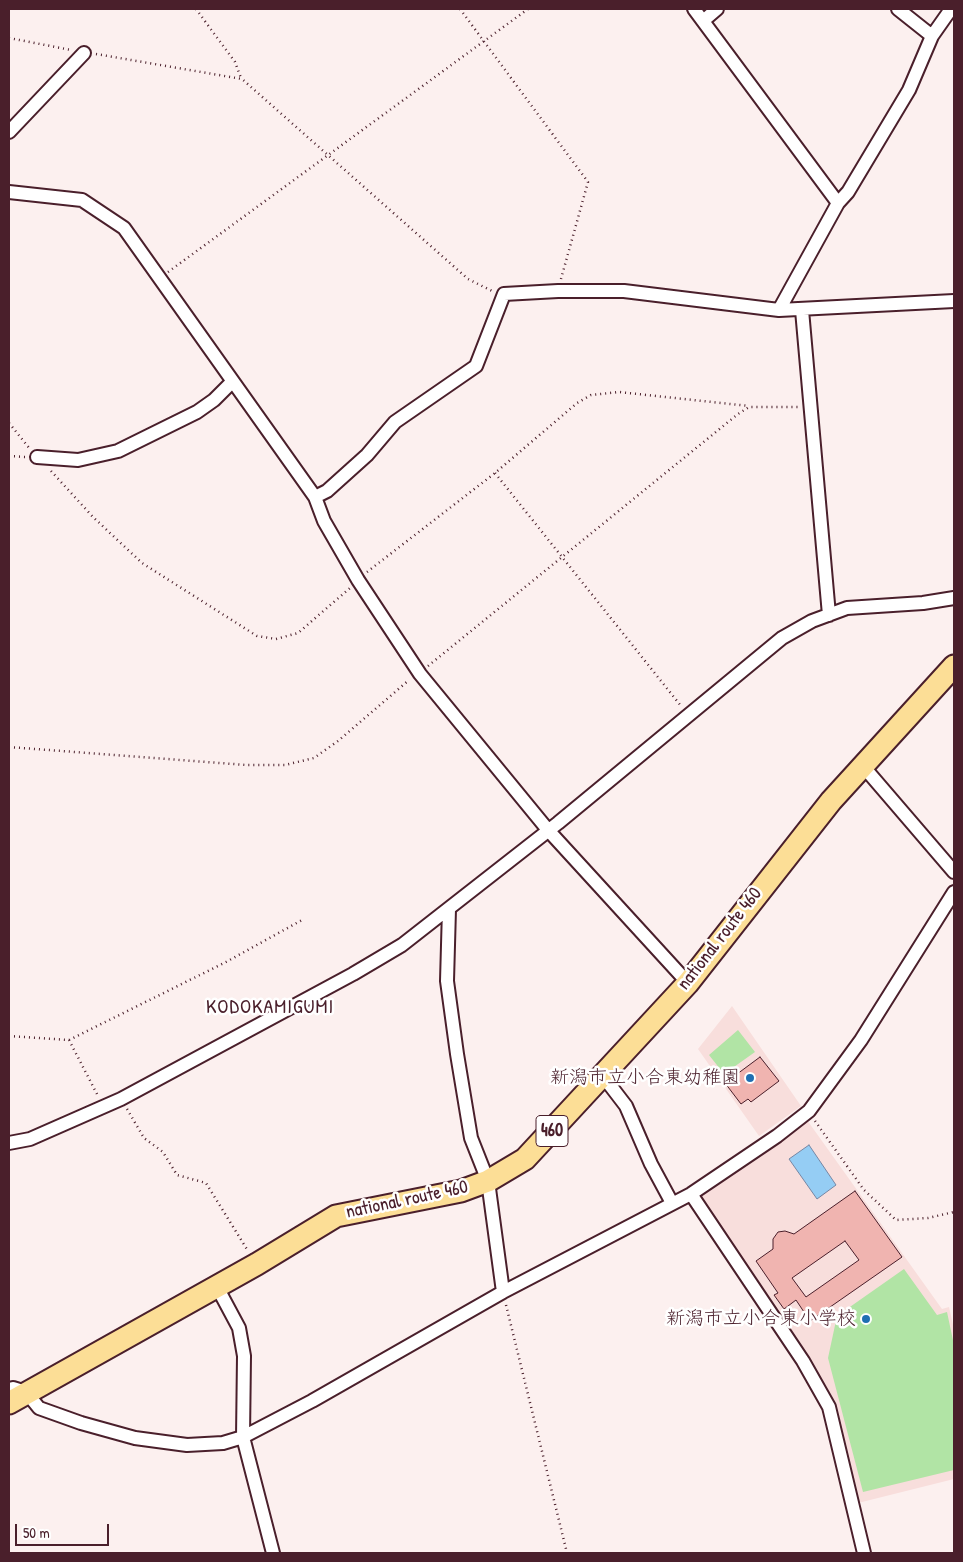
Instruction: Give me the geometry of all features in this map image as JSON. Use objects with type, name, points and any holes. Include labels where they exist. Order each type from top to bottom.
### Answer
[{"type":"highway","name":"national route 460","points":[[13,1391],[257,1264],[336,1216],[461,1191],[488,1181],[525,1159],[688,983],[779,865],[863,766],[954,666]]},
{"type":"street","points":[[694,9],[838,203]]},
{"type":"street","points":[[703,21],[717,9]]},
{"type":"street","points":[[898,9],[932,36]]},
{"type":"street","points":[[779,310],[838,203],[848,192],[909,90],[932,36],[951,9]]},
{"type":"street","points":[[9,132],[84,53]]},
{"type":"street","points":[[9,192],[82,200],[124,228],[315,497],[324,521],[358,580],[420,674],[548,830],[688,983]]},
{"type":"street","points":[[315,497],[327,490],[367,454],[395,422],[476,366],[504,294],[558,291],[624,291],[779,310],[953,304]]},
{"type":"street","points":[[802,310],[829,615]]},
{"type":"street","points":[[37,457],[78,460],[118,451],[197,412],[214,400],[232,382]]},
{"type":"street","points":[[9,1144],[30,1139],[120,1099],[353,974],[402,945],[548,830],[782,638],[812,621],[848,608],[923,603],[954,598]]},
{"type":"street","points":[[863,766],[954,872]]},
{"type":"street","points":[[13,1391],[39,1408],[135,1438],[187,1445],[223,1443],[244,1437],[312,1401],[503,1292],[691,1194],[778,1136],[809,1111],[861,1040],[954,892]]},
{"type":"street","points":[[449,909],[447,981],[457,1054],[471,1138],[488,1181],[503,1292]]},
{"type":"street","points":[[603,1076],[626,1106],[651,1164],[672,1203]]},
{"type":"street","points":[[691,1194],[803,1361],[829,1407],[864,1553]]},
{"type":"street","points":[[216,1285],[239,1328],[244,1356],[244,1437],[273,1553]]},
{"type":"path","points":[[196,9],[235,62],[242,79],[468,279],[504,294]]},
{"type":"path","points":[[460,9],[588,182],[558,291]]},
{"type":"path","points":[[160,279],[528,9]]},
{"type":"path","points":[[9,38],[84,53],[242,79]]},
{"type":"path","points":[[9,423],[37,457],[93,517],[142,563],[257,636],[276,639],[298,633],[358,580],[495,473],[577,403],[591,395],[619,392],[750,407],[812,408]]},
{"type":"path","points":[[9,747],[246,765],[285,765],[314,758],[338,741],[412,678],[420,674],[561,556],[750,407]]},
{"type":"path","points":[[9,456],[37,457]]},
{"type":"path","points":[[495,473],[687,716]]},
{"type":"path","points":[[9,1036],[69,1040],[226,962],[302,920]]},
{"type":"path","points":[[69,1040],[103,1107]]},
{"type":"path","points":[[120,1099],[144,1138],[163,1152],[177,1175],[206,1183],[257,1264]]},
{"type":"path","points":[[809,1111],[864,1190],[896,1220],[928,1218],[954,1212]]},
{"type":"path","points":[[503,1292],[567,1553]]},
{"type":"shaded area","name":"新潟市立小合東幼稚園","points":[[732,1006],[801,1106],[759,1136],[698,1049]]},
{"type":"shaded area","name":"新潟市立小合東小学校","points":[[807,1120],[942,1309],[949,1307],[954,1329],[954,1479],[858,1503],[828,1389],[697,1197]]},
{"type":"green space","points":[[738,1030],[755,1052],[724,1074],[709,1055]]},
{"type":"green space","points":[[904,1269],[937,1315],[947,1312],[954,1345],[954,1470],[863,1492],[828,1358],[837,1316]]},
{"type":"water","points":[[809,1145],[836,1185],[817,1199],[789,1159]]},
{"type":"building","points":[[760,1057],[779,1081],[751,1102],[748,1099],[741,1104],[725,1083]]},
{"type":"building","points":[[855,1191],[902,1257],[810,1321],[796,1300],[784,1309],[774,1295],[778,1293],[756,1261],[773,1249],[773,1239],[778,1232],[785,1231],[794,1234]],"holes":[[[845,1241],[859,1260],[806,1297],[792,1278]]]},
{"type":"place","name":"新潟市立小合東幼稚園","points":[[750,1078]]},
{"type":"place","name":"新潟市立小合東小学校","points":[[866,1319]]},
{"type":"district","name":"KODOKAMIGUMI","points":[[270,1008]]}]
